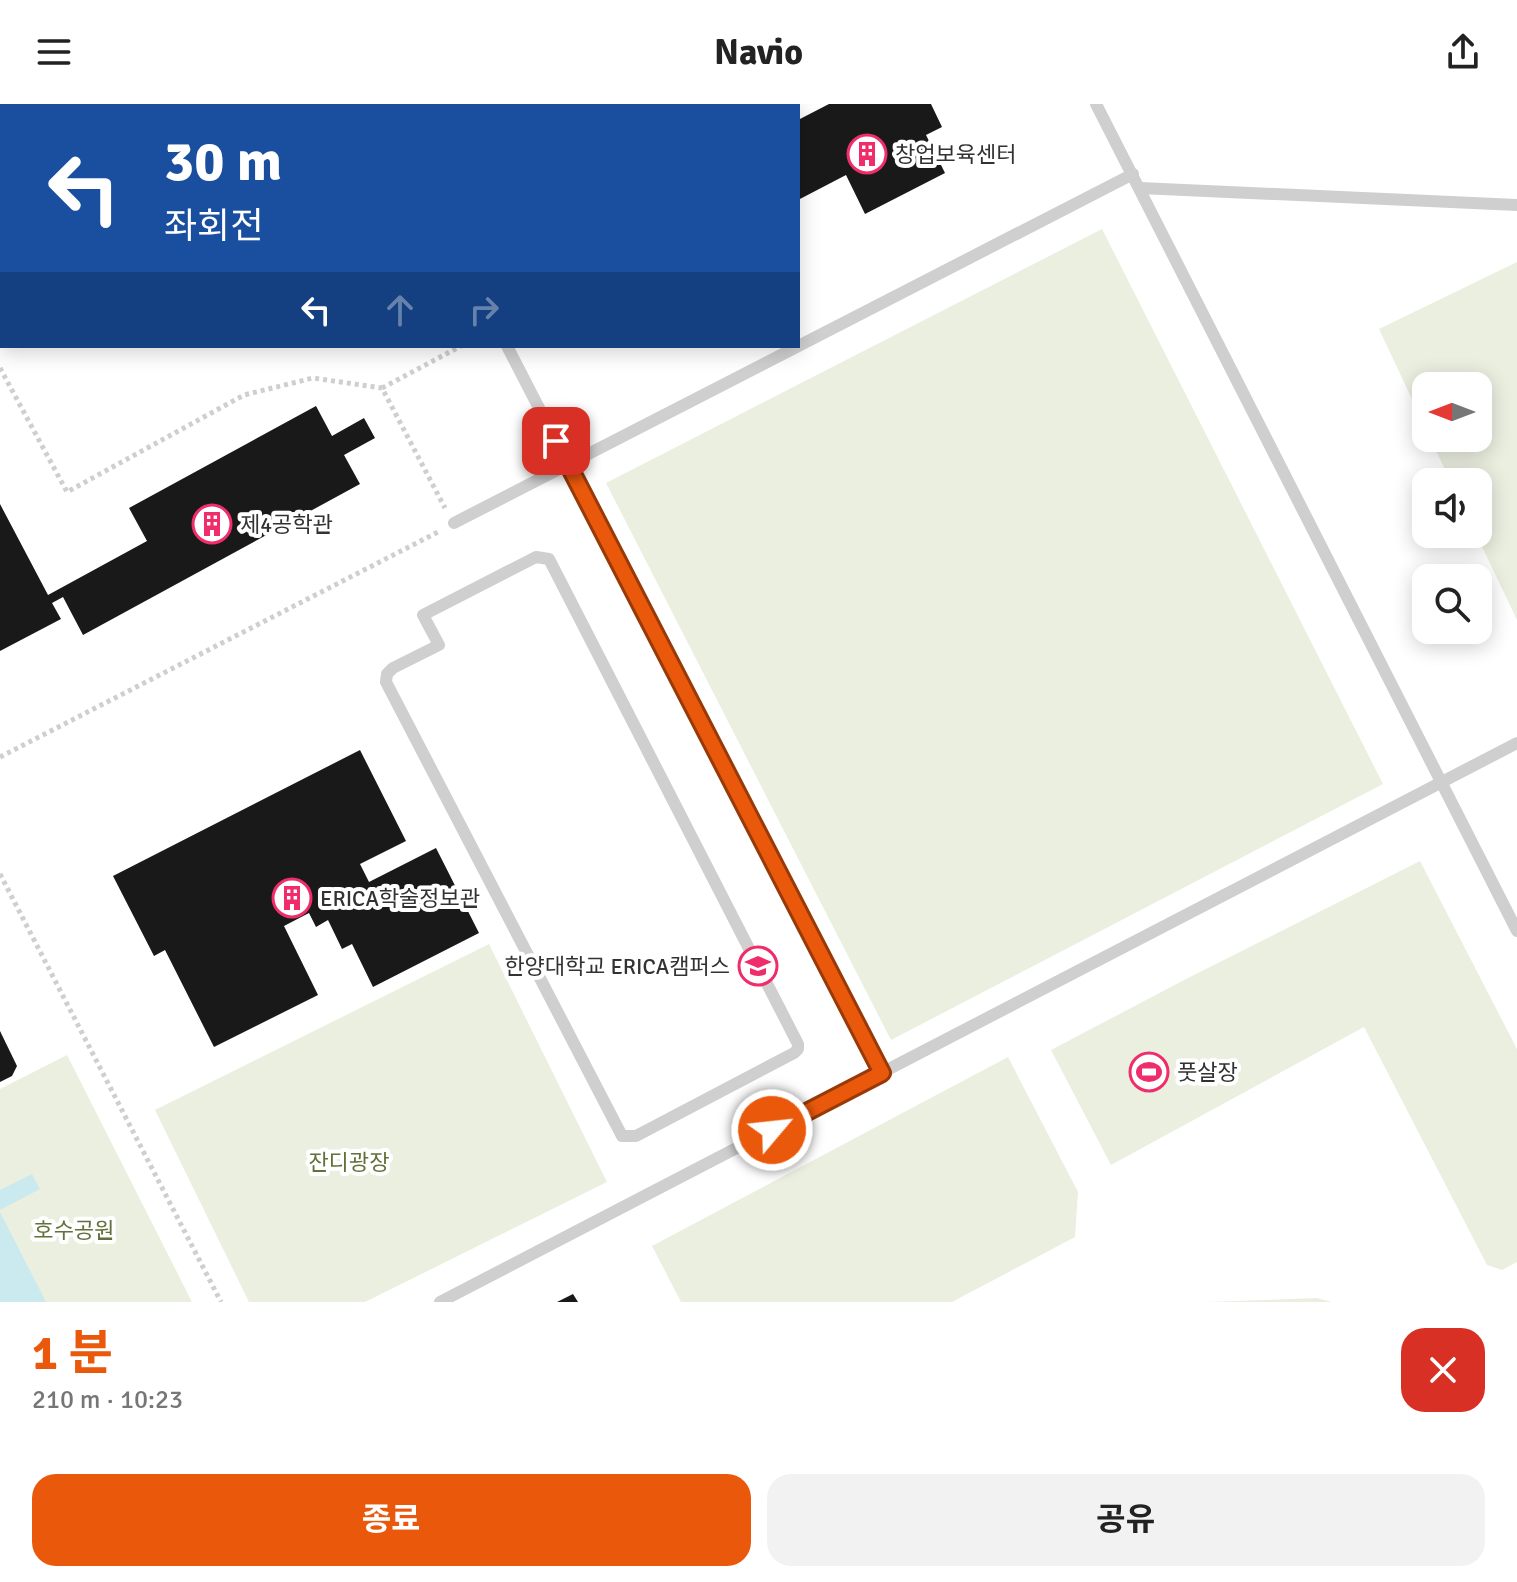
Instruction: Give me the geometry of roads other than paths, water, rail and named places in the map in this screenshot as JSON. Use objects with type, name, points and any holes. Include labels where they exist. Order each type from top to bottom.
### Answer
[{"type":"lane","points":[[1096,104],[1517,931]]},
{"type":"lane","points":[[800,346],[1133,174]]},
{"type":"lane","points":[[1140,188],[1517,205]]},
{"type":"lane","points":[[508,348],[882,1073]]},
{"type":"lane","points":[[454,523],[795,348]]},
{"type":"lane","points":[[536,557],[549,559],[798,1044],[794,1053],[636,1136],[622,1136],[386,682],[387,674],[393,668],[439,645],[423,615],[536,557]]},
{"type":"lane","points":[[440,1302],[1517,743]]},
{"type":"water","points":[[32,1174],[40,1189],[0,1210],[0,1190]]},
{"type":"water","points":[[0,1212],[46,1302],[0,1302]]},
{"type":"place","name":"창업보육센터","points":[[867,154]]},
{"type":"place","name":"제4공학관","points":[[212,524]]},
{"type":"place","name":"ERICA학술정보관","points":[[292,898]]},
{"type":"place","name":"한양대학교 ERICA캠퍼스","points":[[758,966]]},
{"type":"place","name":"풋살장","points":[[1149,1072]]},
{"type":"park label","name":"잔디광장","points":[[349,1162]]},
{"type":"park label","name":"호수공원","points":[[74,1230]]}]
